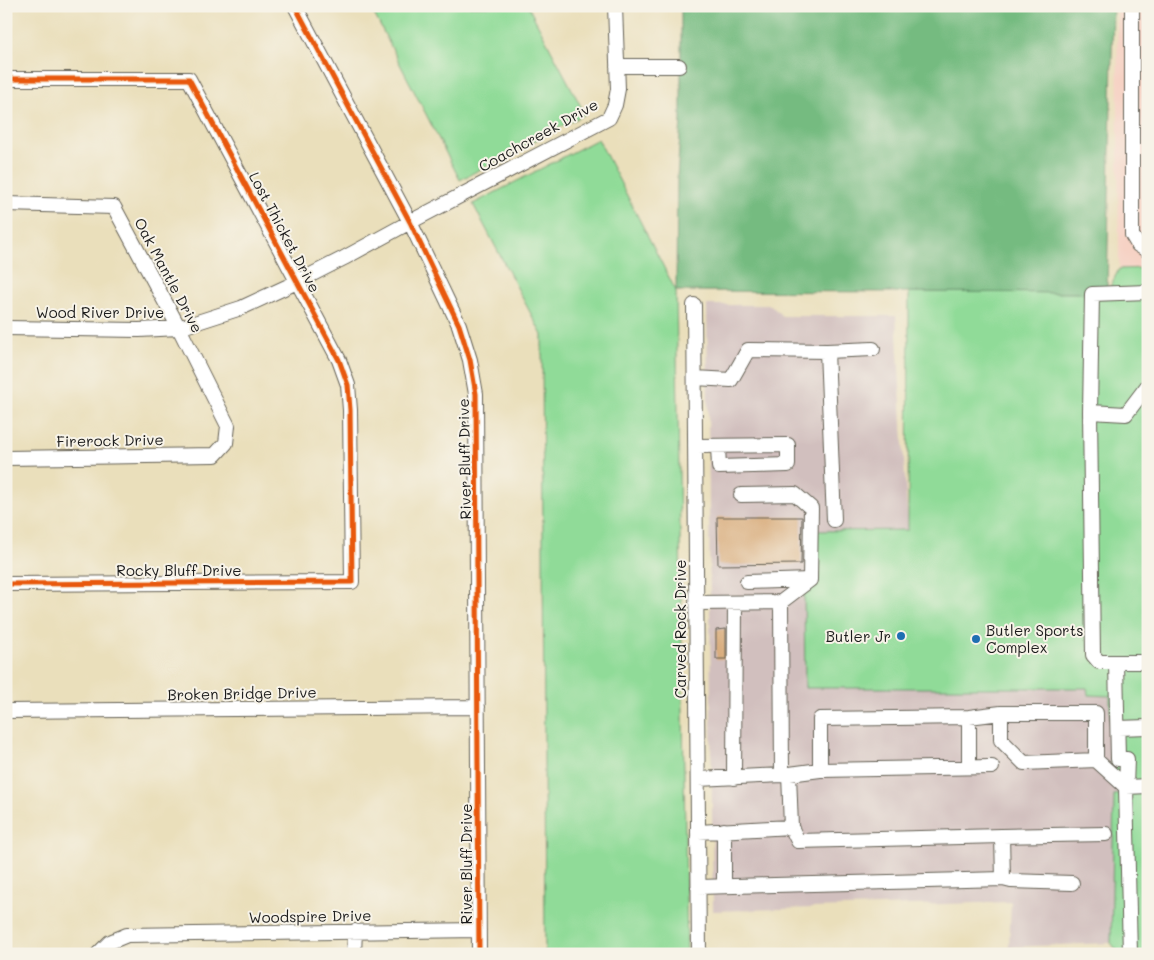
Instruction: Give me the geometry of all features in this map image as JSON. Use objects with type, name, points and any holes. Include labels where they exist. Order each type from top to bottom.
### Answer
[{"type":"street","name":"River Bluff Drive","points":[[296,6],[410,222],[460,325],[470,360],[476,394],[479,954]]},
{"type":"street","name":"Coachcreek Drive","points":[[410,222],[608,118],[615,105],[618,89],[616,6]]},
{"type":"street","points":[[1132,6],[1132,235],[1138,245],[1148,251]]},
{"type":"street","points":[[617,66],[679,66]]},
{"type":"street","name":"Lost Thicket Drive","points":[[6,79],[189,79],[339,360],[348,385],[352,582]]},
{"type":"street","name":"Oak Mantle Drive","points":[[6,204],[114,207],[179,328],[228,426],[226,443],[215,455]]},
{"type":"street","name":"Wood River Drive","points":[[6,328],[140,330],[179,328],[241,308],[297,282],[410,222]]},
{"type":"street","points":[[1148,292],[1092,294],[1090,412],[1093,655],[1099,662],[1148,663]]},
{"type":"street","name":"Carved Rock Drive","points":[[694,305],[699,954]]},
{"type":"street","points":[[695,378],[731,380],[748,350],[827,351],[873,349]]},
{"type":"street","points":[[827,351],[834,520]]},
{"type":"street","points":[[1090,412],[1126,414],[1148,385]]},
{"type":"street","points":[[695,446],[788,445],[788,465],[719,467],[718,446]]},
{"type":"street","name":"Firerock Drive","points":[[6,458],[215,455]]},
{"type":"street","points":[[741,495],[795,494],[811,508],[810,580]]},
{"type":"street","points":[[696,603],[781,602],[810,580]]},
{"type":"street","points":[[747,582],[810,580]]},
{"type":"street","name":"Rocky Bluff Drive","points":[[6,584],[352,582]]},
{"type":"street","points":[[781,602],[786,775],[791,827],[798,842],[1106,834]]},
{"type":"street","points":[[734,778],[735,603]]},
{"type":"street","points":[[1116,662],[1118,760],[1127,759],[1130,954]]},
{"type":"street","name":"Broken Bridge Drive","points":[[6,711],[478,707]]},
{"type":"street","points":[[820,770],[820,718],[969,718],[1001,713],[1096,713],[1096,760]]},
{"type":"street","points":[[1001,713],[1001,740],[1024,763],[1096,760],[1126,788],[1148,786]]},
{"type":"street","points":[[969,718],[969,768]]},
{"type":"street","points":[[1118,728],[1148,727]]},
{"type":"street","points":[[698,780],[786,775],[820,770],[992,767]]},
{"type":"street","points":[[698,832],[791,827]]},
{"type":"street","points":[[724,830],[724,886]]},
{"type":"street","points":[[1002,836],[1003,878]]},
{"type":"street","points":[[698,887],[1003,878],[1011,881],[1072,883]]},
{"type":"street","name":"Woodspire Drive","points":[[98,954],[110,942],[127,935],[142,934],[479,930]]},
{"type":"street","points":[[354,931],[354,954]]},
{"type":"shaded area","points":[[1117,6],[1148,6],[1148,268],[1119,269]]},
{"type":"shaded area","points":[[707,305],[771,305],[782,316],[896,316],[908,531],[817,531],[817,584],[805,688],[1088,688],[1088,695],[1110,696],[1111,771],[1121,794],[1114,795],[1111,943],[1009,947],[1011,902],[713,911]]},
{"type":"green space","points":[[370,6],[528,6],[585,114],[460,180]]},
{"type":"green space","points":[[681,6],[1113,6],[1107,293],[676,291],[677,178],[681,120]]},
{"type":"green space","points":[[598,139],[676,291],[687,954],[545,954],[542,335],[473,204]]},
{"type":"green space","name":"Butler Sports Complex","points":[[1148,268],[1148,954],[1120,954],[1111,943],[1114,795],[1121,794],[1111,771],[1110,696],[1088,695],[1087,688],[805,688],[804,590],[817,584],[817,531],[908,530],[909,292],[1107,293],[1119,269]]},
{"type":"building","points":[[717,517],[802,517],[801,564],[718,565]]},
{"type":"building","points":[[726,629],[726,659],[716,659],[716,630]]},
{"type":"cycle path","points":[[295,6],[410,222],[459,325],[470,360],[476,394],[479,954]]},
{"type":"cycle path","points":[[6,79],[189,79],[339,360],[348,385],[352,582],[6,584]]},
{"type":"place","name":"Butler Jr","points":[[901,636]]},
{"type":"place","name":"Butler Sports Complex","points":[[976,639]]}]
